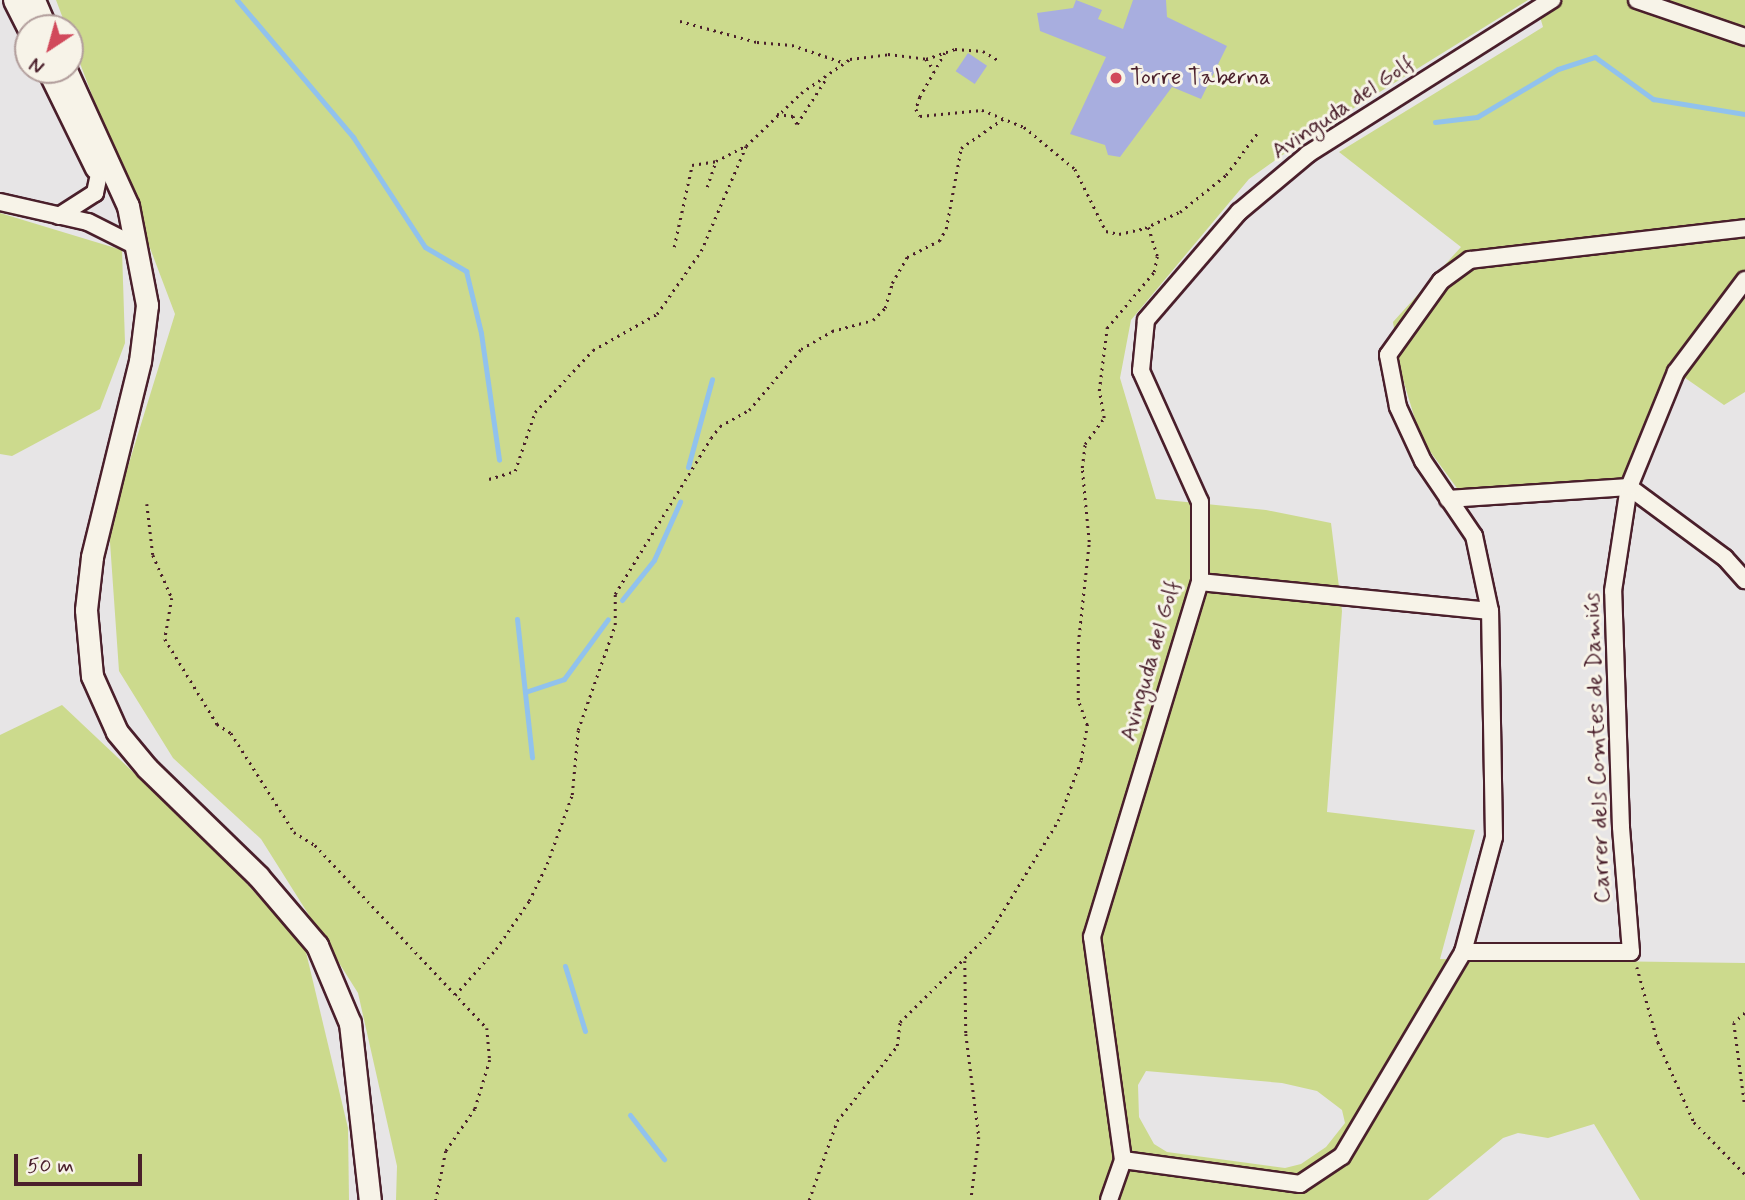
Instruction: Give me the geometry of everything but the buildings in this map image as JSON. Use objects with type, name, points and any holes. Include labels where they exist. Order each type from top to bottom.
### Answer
[{"type":"main road","points":[[55,84],[138,247]]},
{"type":"main road","points":[[72,84],[128,206],[147,305],[143,340],[92,557],[86,610],[92,676],[117,732],[147,768],[258,876],[317,945],[350,1023],[370,1200]]},
{"type":"street","name":"Avinguda del Golf","points":[[1108,1200],[1123,1160],[1092,937],[1200,582],[1200,502],[1141,372],[1146,320],[1239,212],[1308,154],[1552,0]]},
{"type":"street","points":[[1637,0],[1745,37]]},
{"type":"street","points":[[60,216],[95,193],[99,174]]},
{"type":"street","points":[[0,202],[88,222],[138,247]]},
{"type":"street","points":[[1123,1160],[1300,1184],[1342,1156],[1463,952],[1494,837],[1490,611],[1474,536],[1423,461],[1398,407],[1388,355],[1441,281],[1470,260],[1745,228]]},
{"type":"street","name":"Carrer dels Comtes de Damiús","points":[[1631,952],[1621,827],[1613,591],[1629,487],[1676,372],[1745,280]]},
{"type":"street","points":[[1448,499],[1629,487],[1725,558],[1745,580]]},
{"type":"street","points":[[1200,582],[1490,611]]},
{"type":"street","points":[[1463,952],[1631,952]]},
{"type":"path","points":[[680,21],[757,42],[792,45],[845,63]]},
{"type":"path","points":[[674,247],[688,171],[692,164],[716,161],[746,146],[777,114],[845,63],[888,54],[926,59],[945,53],[983,51],[999,60]]},
{"type":"path","points":[[945,53],[916,109],[924,119],[982,110],[1004,118],[1049,144],[1075,169],[1106,231],[1119,234],[1148,227],[1204,197],[1258,132]]},
{"type":"path","points":[[926,59],[934,71]]},
{"type":"path","points":[[777,114],[793,117],[796,124],[828,74]]},
{"type":"path","points":[[455,995],[496,949],[529,901],[547,864],[572,795],[578,730],[615,625],[615,594],[711,438],[720,426],[749,410],[801,349],[832,331],[873,320],[885,308],[892,283],[907,257],[939,242],[946,229],[961,148],[1004,118]]},
{"type":"path","points":[[489,479],[515,471],[535,412],[593,350],[657,314],[701,251],[746,146]]},
{"type":"path","points":[[707,187],[716,161]]},
{"type":"path","points":[[809,1200],[837,1121],[897,1046],[900,1022],[965,961],[989,934],[1037,860],[1058,821],[1081,760],[1087,725],[1079,699],[1078,658],[1089,542],[1082,468],[1085,444],[1104,418],[1099,391],[1107,328],[1154,272],[1157,256],[1148,227]]},
{"type":"path","points":[[147,504],[153,555],[172,598],[165,639],[217,724],[232,733],[294,832],[315,845],[486,1028],[490,1060],[475,1109],[446,1151],[436,1200]]},
{"type":"path","points":[[1631,952],[1646,990],[1658,1042],[1694,1122],[1745,1174]]},
{"type":"path","points":[[965,961],[966,1034],[979,1137],[971,1200]]},
{"type":"path","points":[[1745,1013],[1734,1023],[1745,1106]]},
{"type":"green space","points":[[56,0],[1528,0],[1312,134],[1249,179],[1131,320],[1120,378],[1156,499],[1266,510],[1331,523],[1342,611],[1327,812],[1475,830],[1440,959],[1745,963],[1745,1200],[1640,1200],[1594,1124],[1548,1138],[1518,1133],[1503,1138],[1428,1200],[396,1200],[397,1166],[358,993],[261,839],[173,758],[119,671],[109,528],[175,314],[84,74],[84,14],[61,14]],"holes":[[[1146,1071],[1282,1083],[1317,1091],[1342,1110],[1345,1123],[1326,1147],[1301,1164],[1285,1168],[1167,1152],[1154,1144],[1139,1117],[1138,1085]]]},
{"type":"green space","points":[[1535,0],[1745,0],[1745,392],[1724,405],[1668,366],[1622,481],[1462,495],[1421,439],[1401,373],[1393,322],[1461,247],[1339,152],[1543,27]]},
{"type":"green space","points":[[0,213],[122,250],[125,343],[100,409],[12,456],[0,454]]},
{"type":"green space","points":[[62,705],[219,853],[305,948],[348,1128],[349,1200],[0,1200],[0,735]]},
{"type":"waterway","points":[[237,0],[353,137],[425,247],[466,271],[481,333],[499,460]]},
{"type":"waterway","points":[[1435,122],[1477,117],[1558,69],[1595,57],[1653,99],[1745,114]]},
{"type":"waterway","points":[[688,467],[712,379]]},
{"type":"waterway","points":[[622,600],[654,560],[680,502]]},
{"type":"waterway","points":[[517,619],[532,757]]},
{"type":"waterway","points":[[525,692],[564,679],[608,619]]},
{"type":"waterway","points":[[565,966],[585,1031]]},
{"type":"waterway","points":[[630,1115],[664,1159]]},
{"type":"place","name":"Torre Taberna","points":[[1116,78]]}]
